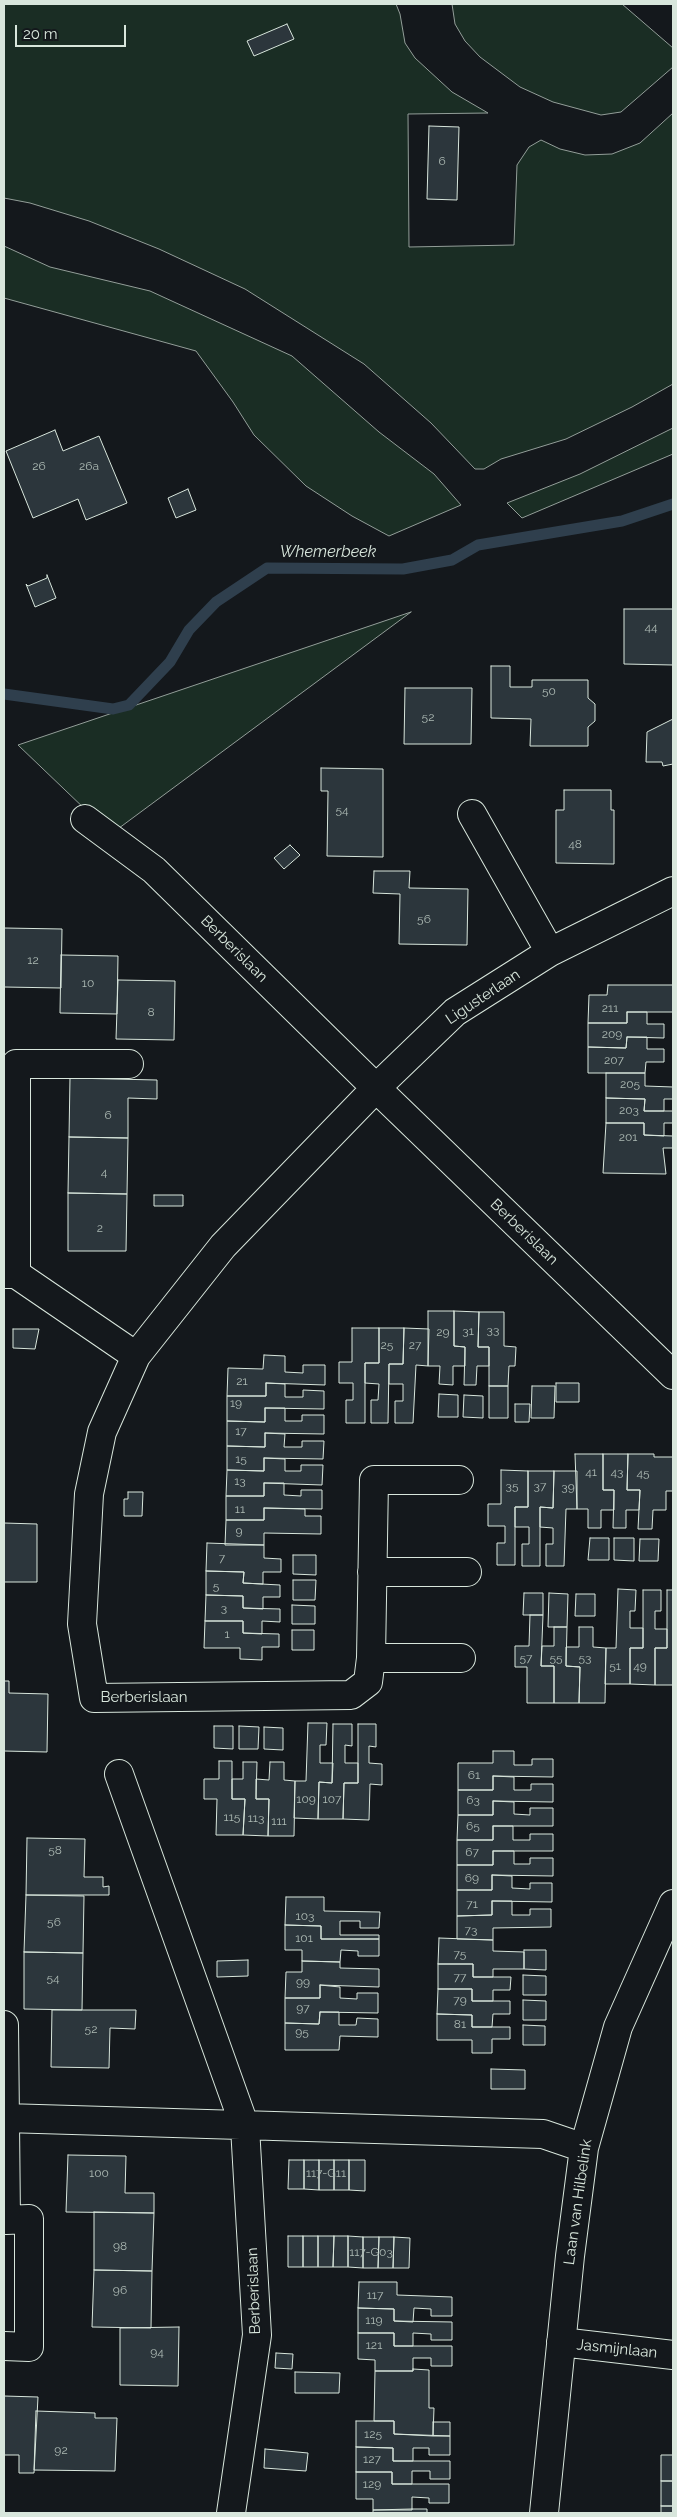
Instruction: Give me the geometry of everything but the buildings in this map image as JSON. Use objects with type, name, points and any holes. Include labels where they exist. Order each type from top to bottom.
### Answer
[{"type":"street","points":[[472,814],[550,952]]},
{"type":"street","name":"Berberislaan","points":[[85,819],[154,870],[673,1375]]},
{"type":"street","name":"Ligusterlaan","points":[[376,1088],[455,1012],[550,952],[673,891]]},
{"type":"street","points":[[129,1064],[16,1064],[10,1274],[136,1356]]},
{"type":"street","name":"Berberislaan","points":[[376,1088],[223,1246],[136,1356],[102,1432],[89,1494],[82,1624],[94,1698],[351,1695],[368,1682],[371,1658],[374,1480],[458,1480]]},
{"type":"street","points":[[372,1572],[467,1572]]},
{"type":"street","points":[[371,1658],[461,1658]]},
{"type":"street","name":"Berberislaan","points":[[119,1774],[245,2127],[257,2335],[231,2513]]},
{"type":"street","name":"Laan van Hilbelink","points":[[544,2513],[561,2342],[584,2148],[618,2028],[673,1904]]},
{"type":"street","points":[[4,2025],[6,2220],[29,2219],[29,2347],[4,2346]]},
{"type":"street","points":[[5,2118],[245,2127],[543,2134],[584,2148]]},
{"type":"street","name":"Jasmijnlaan","points":[[561,2342],[673,2355]]},
{"type":"green space","points":[[4,4],[396,4],[400,14],[405,43],[415,58],[452,92],[488,113],[408,114],[409,247],[514,245],[517,165],[529,147],[541,140],[560,149],[585,155],[612,154],[640,143],[673,113],[673,384],[632,407],[566,439],[501,459],[484,469],[475,469],[431,423],[364,364],[245,289],[159,249],[89,221],[30,203],[4,198]]},
{"type":"green space","points":[[452,4],[622,4],[673,48],[673,67],[621,112],[601,115],[553,102],[520,87],[480,57],[465,41],[455,24]]},
{"type":"green space","points":[[4,246],[50,267],[150,291],[292,356],[379,432],[434,474],[461,505],[389,536],[352,516],[306,486],[254,435],[196,351],[4,298]]},
{"type":"green space","points":[[673,428],[673,454],[522,518],[507,503],[580,474]]},
{"type":"green space","points":[[411,612],[111,834],[18,745]]},
{"type":"waterway","name":"Whemerbeek","points":[[4,694],[113,709],[129,705],[170,662],[189,630],[216,602],[267,568],[403,569],[452,560],[478,545],[622,521],[673,504]]}]
